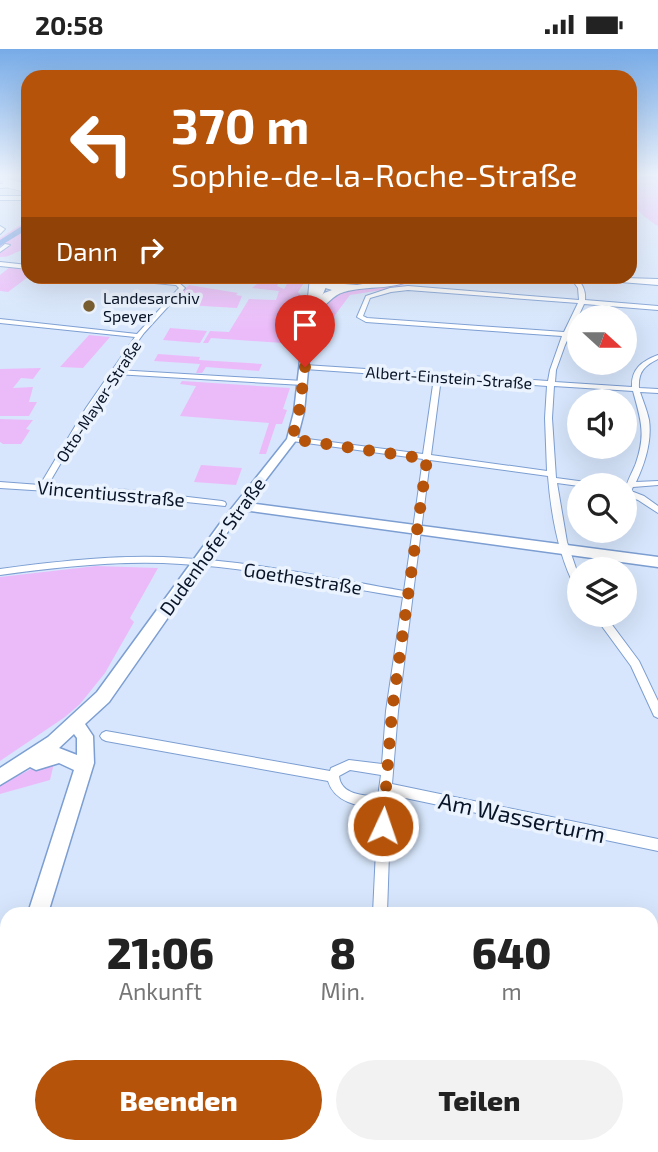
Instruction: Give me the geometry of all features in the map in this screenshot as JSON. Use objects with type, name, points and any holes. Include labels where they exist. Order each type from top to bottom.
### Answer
[{"type":"highway","points":[[637,278],[658,281]]},
{"type":"highway","points":[[637,280],[658,281]]},
{"type":"highway","points":[[314,307],[315,284]]},
{"type":"highway","points":[[339,284],[345,288]]},
{"type":"highway","points":[[314,307],[328,295],[345,288],[376,284]]},
{"type":"main road","name":"Dudenhofer Straße","points":[[0,777],[69,729],[115,682],[198,562],[292,439],[299,412],[314,307],[326,284]]},
{"type":"main road","points":[[239,506],[658,562]]},
{"type":"main road","points":[[69,729],[76,762],[74,791]]},
{"type":"main road","points":[[40,907],[86,751],[85,736],[69,729]]},
{"type":"main road","points":[[0,777],[52,755],[64,755],[76,762]]},
{"type":"street","points":[[0,250],[7,245]]},
{"type":"street","points":[[0,264],[21,266]]},
{"type":"street","name":"Otto-Mayer-Straße","points":[[43,487],[97,396],[140,336],[182,285],[173,284]]},
{"type":"street","points":[[567,557],[552,477],[547,422],[550,384],[566,334],[582,303],[579,284]]},
{"type":"street","points":[[566,334],[360,318],[368,297],[408,288],[658,308]]},
{"type":"street","points":[[0,321],[140,336]]},
{"type":"street","points":[[634,389],[637,372],[645,363],[658,357]]},
{"type":"street","name":"Albert-Einstein-Straße","points":[[305,367],[620,389]]},
{"type":"street","points":[[115,372],[303,383]]},
{"type":"street","points":[[380,907],[386,770],[438,376]]},
{"type":"street","name":"Albert-Einstein-Straße","points":[[637,390],[658,391]]},
{"type":"street","points":[[634,473],[643,452],[646,432],[643,411],[637,397]]},
{"type":"street","points":[[292,439],[567,481]]},
{"type":"street","points":[[637,488],[658,483]]},
{"type":"street","name":"Vincentiusstraße","points":[[0,485],[222,503]]},
{"type":"street","points":[[637,496],[658,510]]},
{"type":"street","name":"Goethestraße","points":[[0,572],[94,562],[198,562],[409,594]]},
{"type":"street","points":[[608,627],[635,664],[658,713]]},
{"type":"street","points":[[106,736],[332,777]]},
{"type":"street","points":[[332,777],[335,772],[349,765],[386,770]]},
{"type":"street","points":[[332,777],[337,790],[348,797],[384,803]]},
{"type":"street","name":"Am Wasserturm","points":[[385,788],[658,845]]},
{"type":"shaded area","points":[[21,227],[21,251],[0,257],[0,238]]},
{"type":"shaded area","points":[[10,267],[21,268],[21,282],[8,292],[0,291],[0,275]]},
{"type":"shaded area","points":[[257,284],[278,284],[277,286],[284,289],[287,284],[303,284],[298,292],[304,300],[297,344],[211,338],[208,343],[203,343],[210,331],[229,332],[249,299],[276,300],[279,291],[252,288]]},
{"type":"shaded area","points":[[405,284],[350,295],[335,315],[330,339],[319,338],[324,310],[332,299],[342,293],[368,286]]},
{"type":"shaded area","points":[[189,285],[238,293],[236,295],[242,296],[237,308],[170,304]]},
{"type":"shaded area","points":[[170,328],[207,331],[200,343],[163,340]]},
{"type":"shaded area","points":[[89,335],[110,337],[83,368],[60,367]]},
{"type":"shaded area","points":[[158,354],[262,364],[259,371],[206,367],[202,373],[196,373],[200,364],[154,361]]},
{"type":"shaded area","points":[[41,368],[33,379],[21,378],[13,388],[33,387],[29,402],[37,402],[29,416],[0,416],[0,369]]},
{"type":"shaded area","points":[[182,381],[290,388],[283,409],[287,410],[282,424],[276,424],[266,454],[259,454],[269,423],[180,416],[196,386],[180,384]]},
{"type":"shaded area","points":[[0,419],[33,420],[26,429],[30,430],[21,444],[3,444],[0,442]]},
{"type":"shaded area","points":[[201,465],[242,468],[236,485],[194,482]]},
{"type":"shaded area","points":[[96,566],[158,568],[130,618],[134,622],[105,673],[80,704],[0,761],[0,577]]},
{"type":"shaded area","points":[[54,763],[50,780],[0,794],[0,785],[39,765]]},
{"type":"waterway","points":[[0,244],[21,230]]},
{"type":"place","name":"Landesarchiv Speyer","points":[[89,306]]},
{"type":"route","points":[[305,367],[292,439],[427,459],[392,711],[383,826]]}]
